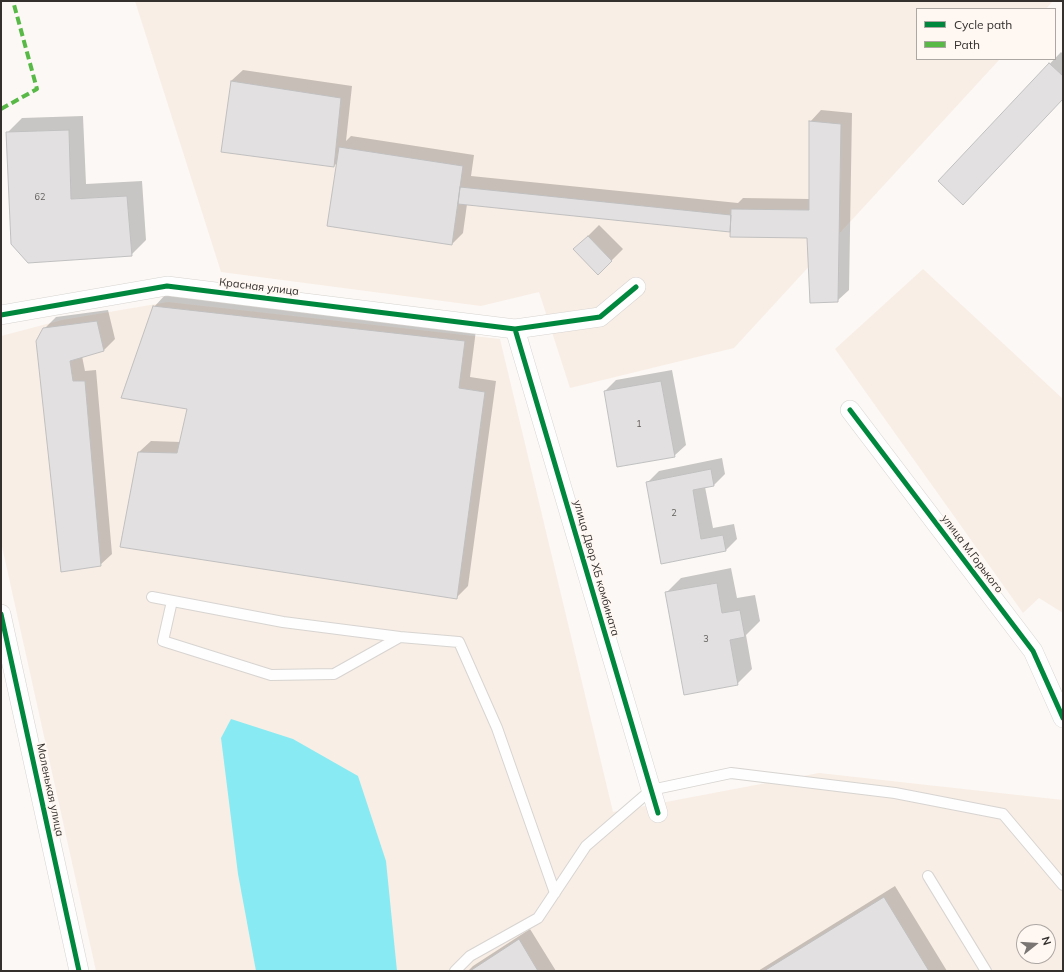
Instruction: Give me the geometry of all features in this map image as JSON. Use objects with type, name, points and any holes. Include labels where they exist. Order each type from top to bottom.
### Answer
[{"type":"street","name":"Красная улица","points":[[1,315],[167,286],[515,329],[600,318],[636,287]]},
{"type":"street","name":"улица Двор ХБ комбината","points":[[515,329],[658,813]]},
{"type":"street","name":"улица М.Горького","points":[[850,410],[1033,651],[1058,694],[1063,718]]},
{"type":"street","name":"Маленькая улица","points":[[1,614],[79,971]]},
{"type":"lane","points":[[152,597],[283,622],[400,637],[458,642],[497,728],[555,893]]},
{"type":"lane","points":[[172,601],[163,641],[271,675],[334,674],[400,637]]},
{"type":"lane","points":[[455,971],[470,956],[538,918],[586,846],[651,790],[731,773],[895,793],[1003,814],[1063,885]]},
{"type":"lane","points":[[928,876],[986,971]]},
{"type":"shaded area","points":[[135,1],[1053,1],[1047,8],[916,8],[916,60],[999,60],[734,348],[570,388],[539,292],[481,306],[221,272]]},
{"type":"shaded area","points":[[923,269],[1063,399],[1063,613],[1039,598],[1023,613],[835,349]]},
{"type":"shaded area","points":[[168,302],[500,339],[613,812],[819,773],[1063,800],[1063,971],[96,971],[1,542],[1,336],[62,320]]},
{"type":"water","points":[[231,719],[293,739],[358,776],[386,861],[397,971],[256,971],[238,874],[221,738]]},
{"type":"building","points":[[1049,63],[1063,76],[1063,99],[963,205],[938,181]]},
{"type":"building","points":[[231,81],[341,98],[334,167],[221,152]]},
{"type":"building","points":[[809,121],[841,124],[838,302],[810,303],[807,238],[730,237],[731,209],[809,210]]},
{"type":"building","points":[[69,130],[71,199],[127,196],[132,256],[28,263],[11,244],[6,132]]},
{"type":"building","points":[[339,147],[463,166],[452,245],[327,226]]},
{"type":"building","points":[[460,187],[731,215],[730,232],[458,204]]},
{"type":"building","points":[[588,236],[612,261],[598,275],[573,249]]},
{"type":"building","points":[[153,306],[465,341],[459,388],[485,392],[457,599],[120,547],[138,452],[177,453],[187,409],[121,398]]},
{"type":"building","points":[[97,321],[104,351],[70,361],[73,381],[85,381],[101,566],[61,572],[36,341],[43,328]]},
{"type":"building","points":[[661,381],[675,457],[617,467],[604,391]]},
{"type":"building","points":[[711,469],[714,486],[693,490],[701,539],[723,535],[726,551],[661,564],[646,482]]},
{"type":"building","points":[[717,583],[722,613],[740,610],[745,637],[730,640],[738,685],[684,695],[665,592]]},
{"type":"building","points":[[884,897],[929,971],[764,971]]},
{"type":"building","points":[[519,939],[538,971],[470,971]]},
{"type":"marked path","points":[[1,109],[37,89],[13,1]]},
{"type":"cycle path","points":[[1,315],[167,286],[515,329],[600,317],[636,287]]},
{"type":"cycle path","points":[[515,329],[658,813]]},
{"type":"cycle path","points":[[850,410],[1033,651],[1063,718]]},
{"type":"cycle path","points":[[1,614],[79,971]]}]
